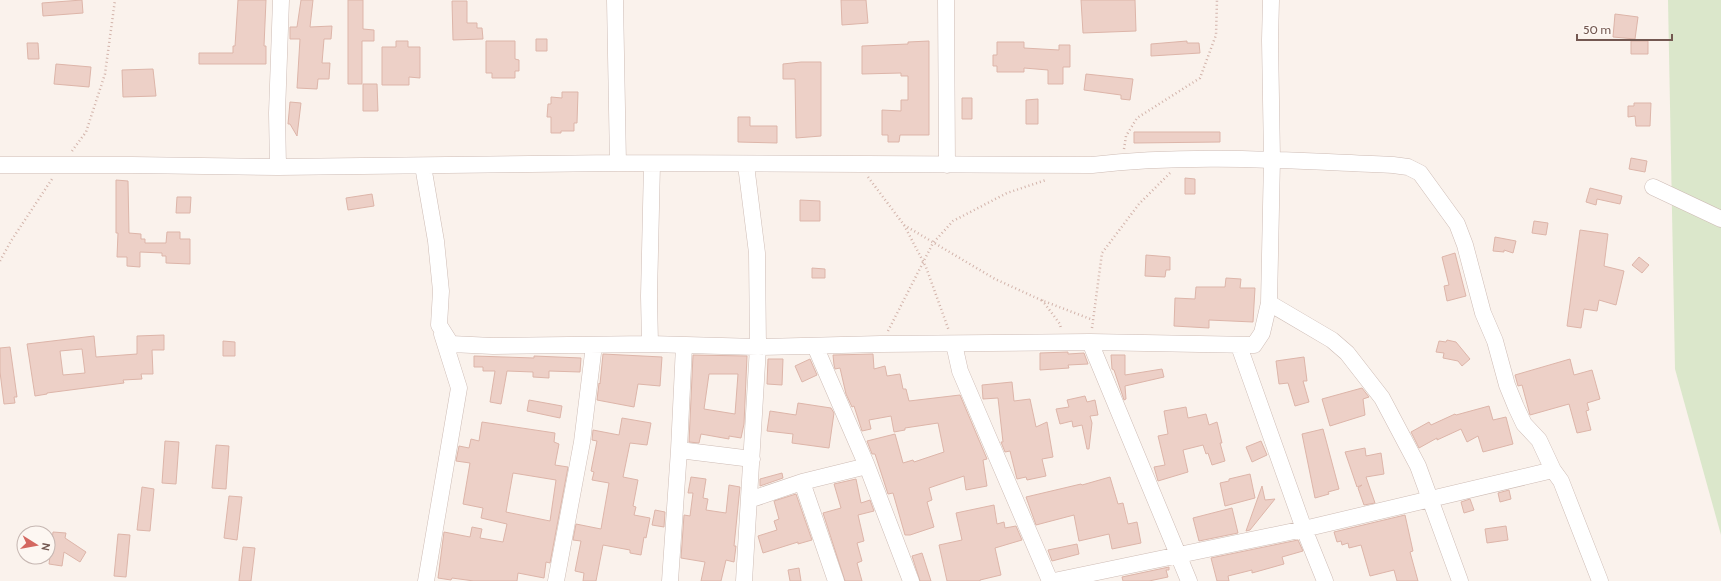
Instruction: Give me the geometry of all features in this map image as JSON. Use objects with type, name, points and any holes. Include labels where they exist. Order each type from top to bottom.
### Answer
[{"type":"street","points":[[278,168],[277,113],[281,0]]},
{"type":"street","points":[[614,0],[618,164]]},
{"type":"street","points":[[946,0],[947,165]]},
{"type":"street","points":[[439,325],[451,344],[493,346],[650,344],[758,347],[881,344],[1062,344],[1090,342],[1239,346],[1254,345],[1262,333],[1269,303],[1272,159],[1270,40],[1271,0]]},
{"type":"street","points":[[0,165],[62,164],[278,168],[618,164],[1092,165],[1121,161],[1184,158],[1272,159],[1408,167],[1420,173],[1457,224],[1465,245],[1476,291],[1495,341],[1507,385],[1524,424],[1539,440],[1553,470],[1564,488],[1600,581]]},
{"type":"street","points":[[650,344],[649,296],[652,164]]},
{"type":"street","points":[[744,581],[758,347],[757,253],[746,165]]},
{"type":"street","points":[[423,166],[436,241],[441,291],[439,325],[458,388],[426,581]]},
{"type":"street","points":[[1653,187],[1721,219]]},
{"type":"street","points":[[1269,303],[1332,340],[1354,361],[1382,398],[1408,444],[1418,466],[1460,581]]},
{"type":"street","points":[[1090,342],[1189,581]]},
{"type":"street","points":[[954,344],[960,371],[1050,581]]},
{"type":"street","points":[[556,581],[582,442],[594,345]]},
{"type":"street","points":[[670,581],[684,346]]},
{"type":"street","points":[[815,346],[867,466],[911,581]]},
{"type":"street","points":[[1239,346],[1304,529],[1325,581]]},
{"type":"street","points":[[679,450],[752,459]]},
{"type":"street","points":[[749,500],[802,482],[867,466]]},
{"type":"street","points":[[1054,581],[1304,529],[1553,470]]},
{"type":"street","points":[[802,482],[836,581]]},
{"type":"path","points":[[0,261],[11,241],[62,164],[86,132],[106,74],[116,0]]},
{"type":"path","points":[[1121,161],[1126,136],[1137,118],[1200,78],[1216,36],[1217,0]]},
{"type":"path","points":[[1090,342],[1102,253],[1139,204],[1184,158]]},
{"type":"path","points":[[858,164],[904,224],[923,262],[954,344]]},
{"type":"path","points":[[881,344],[923,262],[934,244],[953,222],[1007,193],[1051,178]]},
{"type":"path","points":[[904,224],[934,244],[995,279],[1041,300],[1093,320]]},
{"type":"path","points":[[1041,300],[1060,324],[1062,344]]},
{"type":"green space","points":[[1668,0],[1721,0],[1721,535],[1675,369]]},
{"type":"building","points":[[82,0],[83,13],[43,16],[42,3]]},
{"type":"building","points":[[238,0],[266,0],[264,46],[266,46],[266,64],[199,64],[199,53],[233,53],[233,46],[235,46]]},
{"type":"building","points":[[301,0],[313,0],[310,27],[332,26],[331,39],[324,39],[322,63],[330,63],[329,79],[318,79],[317,89],[297,88],[300,39],[290,39],[290,27],[297,27]]},
{"type":"building","points":[[348,0],[363,0],[363,29],[374,30],[374,41],[362,41],[362,84],[348,84]]},
{"type":"building","points":[[841,0],[866,0],[868,23],[842,25]]},
{"type":"building","points":[[1081,0],[1135,0],[1136,31],[1083,33]]},
{"type":"building","points":[[452,1],[467,1],[467,23],[477,23],[477,28],[482,28],[483,39],[453,40]]},
{"type":"building","points":[[1615,14],[1638,17],[1635,39],[1613,37]]},
{"type":"building","points":[[536,39],[547,39],[547,51],[536,51]]},
{"type":"building","points":[[396,41],[408,41],[408,47],[420,47],[420,78],[409,77],[409,85],[382,85],[382,47],[396,47]]},
{"type":"building","points":[[486,41],[515,41],[515,59],[519,60],[519,71],[515,71],[515,78],[492,78],[492,73],[486,73]]},
{"type":"building","points":[[929,41],[929,135],[900,135],[899,142],[888,142],[888,135],[882,135],[882,110],[901,111],[901,100],[908,100],[908,76],[901,76],[901,73],[862,74],[862,46],[908,44],[908,42]]},
{"type":"building","points":[[1187,41],[1187,43],[1199,43],[1200,53],[1151,56],[1151,44]]},
{"type":"building","points":[[1631,41],[1648,41],[1648,54],[1631,54]]},
{"type":"building","points":[[997,42],[1024,42],[1024,48],[1059,50],[1059,45],[1070,45],[1070,67],[1063,67],[1063,84],[1048,84],[1048,70],[1024,68],[1024,72],[997,72],[997,66],[993,66],[993,55],[997,55]]},
{"type":"building","points":[[27,43],[38,43],[39,59],[28,59]]},
{"type":"building","points":[[821,62],[821,136],[796,138],[795,79],[783,79],[783,64]]},
{"type":"building","points":[[56,64],[91,67],[89,87],[54,84]]},
{"type":"building","points":[[153,69],[156,96],[123,97],[122,70]]},
{"type":"building","points":[[1086,74],[1133,79],[1130,100],[1121,99],[1121,95],[1084,90]]},
{"type":"building","points":[[363,84],[377,84],[378,111],[363,111]]},
{"type":"building","points":[[562,92],[578,92],[577,123],[574,123],[574,131],[551,133],[551,117],[547,117],[548,104],[551,104],[551,97],[562,98]]},
{"type":"building","points":[[962,98],[972,98],[972,119],[962,119]]},
{"type":"building","points":[[1038,99],[1038,124],[1026,124],[1026,100]]},
{"type":"building","points":[[290,102],[301,103],[297,136],[290,124],[288,124]]},
{"type":"building","points":[[1634,103],[1651,103],[1650,126],[1636,126],[1635,116],[1628,117],[1628,106],[1634,106]]},
{"type":"building","points":[[738,117],[750,117],[750,126],[777,126],[777,143],[738,142]]},
{"type":"building","points":[[1134,132],[1220,132],[1220,142],[1134,143]]},
{"type":"building","points":[[1631,158],[1647,161],[1645,172],[1629,169]]},
{"type":"building","points":[[1185,178],[1195,179],[1195,194],[1185,194]]},
{"type":"building","points":[[116,180],[128,181],[129,233],[141,234],[141,239],[145,239],[145,243],[166,243],[167,232],[180,232],[180,239],[190,239],[190,264],[166,263],[166,256],[162,256],[162,253],[140,252],[140,267],[127,266],[127,257],[117,257],[118,233],[116,233]]},
{"type":"building","points":[[1590,188],[1622,196],[1620,204],[1597,199],[1596,205],[1586,202]]},
{"type":"building","points":[[372,194],[374,206],[348,210],[346,198]]},
{"type":"building","points":[[177,197],[191,197],[190,213],[176,213]]},
{"type":"building","points":[[800,200],[820,201],[820,221],[800,221]]},
{"type":"building","points":[[1534,221],[1548,223],[1546,235],[1532,233]]},
{"type":"building","points":[[1580,230],[1608,234],[1604,266],[1624,271],[1616,305],[1599,300],[1597,311],[1584,309],[1581,328],[1567,326]]},
{"type":"building","points":[[1495,237],[1516,241],[1513,253],[1504,250],[1504,252],[1493,251]]},
{"type":"building","points":[[1455,253],[1466,296],[1447,301],[1444,286],[1449,285],[1442,257]]},
{"type":"building","points":[[1146,255],[1170,257],[1170,270],[1166,270],[1165,277],[1145,276]]},
{"type":"building","points":[[1639,257],[1649,265],[1642,273],[1632,265]]},
{"type":"building","points":[[812,268],[825,269],[825,278],[812,278]]},
{"type":"building","points":[[1226,278],[1241,279],[1240,288],[1255,288],[1253,322],[1209,320],[1209,328],[1174,326],[1175,298],[1195,299],[1196,287],[1225,287]]},
{"type":"building","points":[[164,335],[164,350],[152,350],[153,374],[141,374],[142,379],[123,380],[124,383],[47,393],[35,396],[27,344],[94,336],[96,357],[137,354],[137,336]],"holes":[[[82,349],[85,373],[63,375],[60,351]]]},
{"type":"building","points":[[1447,340],[1456,342],[1470,359],[1462,366],[1458,361],[1443,358],[1444,353],[1436,352],[1439,341],[1446,342]]},
{"type":"building","points":[[223,341],[235,342],[235,356],[223,356]]},
{"type":"building","points":[[10,347],[17,397],[14,397],[15,403],[4,404],[0,372],[0,348]]},
{"type":"building","points":[[1068,352],[1068,354],[1084,353],[1088,364],[1068,365],[1069,368],[1040,370],[1040,353]]},
{"type":"building","points":[[603,354],[662,357],[660,386],[638,384],[634,407],[597,400]]},
{"type":"building","points":[[873,354],[874,369],[885,366],[887,376],[900,374],[903,389],[906,389],[909,401],[960,395],[987,459],[983,460],[987,486],[966,490],[964,476],[929,488],[932,500],[927,502],[934,527],[910,535],[905,535],[893,493],[888,494],[875,454],[872,454],[867,441],[895,434],[903,463],[913,460],[914,462],[944,452],[938,423],[905,428],[905,430],[894,432],[891,416],[869,420],[871,429],[862,431],[854,406],[852,407],[846,394],[840,368],[835,369],[833,355]]},
{"type":"building","points":[[693,355],[747,356],[744,424],[741,438],[729,436],[729,439],[701,434],[699,443],[689,442]],"holes":[[[709,374],[738,374],[735,414],[704,409]]]},
{"type":"building","points":[[1111,355],[1125,355],[1125,375],[1162,369],[1164,377],[1125,386],[1126,399],[1124,400],[1114,370],[1112,369]]},
{"type":"building","points":[[474,356],[581,358],[580,372],[549,371],[549,378],[533,377],[533,372],[507,371],[501,404],[490,402],[495,371],[483,371],[483,367],[474,367]]},
{"type":"building","points":[[1304,357],[1307,381],[1303,381],[1309,402],[1295,406],[1288,383],[1279,384],[1276,361]]},
{"type":"building","points":[[768,359],[783,359],[782,385],[767,384]]},
{"type":"building","points":[[810,359],[817,375],[802,382],[795,366]]},
{"type":"building","points":[[1570,359],[1574,375],[1592,370],[1600,399],[1587,403],[1589,410],[1586,411],[1591,430],[1577,433],[1569,404],[1530,415],[1522,385],[1518,386],[1515,375]]},
{"type":"building","points":[[1012,382],[1014,401],[1030,399],[1036,427],[1047,422],[1053,457],[1042,459],[1046,476],[1027,480],[1026,477],[1017,479],[1010,451],[1005,452],[1001,442],[1003,442],[998,398],[983,399],[982,385]]},
{"type":"building","points":[[1362,388],[1369,397],[1363,399],[1365,415],[1330,426],[1322,399]]},
{"type":"building","points":[[1085,396],[1087,402],[1095,400],[1098,415],[1090,416],[1092,423],[1089,449],[1087,449],[1082,425],[1073,427],[1072,421],[1060,424],[1056,409],[1069,407],[1067,400]]},
{"type":"building","points":[[529,400],[562,406],[560,418],[527,411]]},
{"type":"building","points":[[798,403],[831,408],[834,413],[829,448],[792,443],[793,434],[767,431],[770,411],[796,415]]},
{"type":"building","points":[[1489,406],[1493,420],[1506,417],[1513,444],[1483,452],[1478,436],[1467,442],[1461,429],[1437,440],[1437,438],[1419,448],[1411,432],[1429,422],[1431,425],[1455,414],[1456,415]]},
{"type":"building","points":[[1186,407],[1188,418],[1206,414],[1209,425],[1217,422],[1222,443],[1220,443],[1225,461],[1212,465],[1208,453],[1206,454],[1203,445],[1183,450],[1188,472],[1158,481],[1154,467],[1165,465],[1158,436],[1168,434],[1164,411]]},
{"type":"building","points":[[622,418],[651,423],[647,445],[630,443],[623,477],[638,480],[633,506],[636,507],[634,515],[650,518],[646,538],[644,537],[641,555],[630,553],[630,550],[603,545],[596,581],[583,581],[584,573],[575,571],[581,541],[573,540],[576,524],[601,529],[609,483],[592,480],[594,472],[591,471],[597,441],[592,440],[593,430],[619,435]]},
{"type":"building","points":[[482,422],[555,433],[554,442],[559,444],[555,465],[568,467],[550,563],[546,562],[544,578],[518,573],[517,581],[474,581],[438,578],[444,532],[470,537],[472,527],[482,529],[480,538],[503,542],[507,524],[481,518],[483,508],[463,504],[470,463],[456,461],[459,446],[469,448],[471,439],[479,441]],"holes":[[[513,473],[556,480],[550,521],[506,512]]]},
{"type":"building","points":[[1323,429],[1339,489],[1315,498],[1302,434]]},
{"type":"building","points":[[165,441],[179,442],[176,484],[162,483]]},
{"type":"building","points":[[1261,441],[1267,455],[1252,462],[1246,447]]},
{"type":"building","points":[[216,445],[229,446],[226,489],[212,488]]},
{"type":"building","points":[[1365,448],[1366,456],[1381,453],[1384,474],[1366,477],[1375,503],[1364,505],[1358,488],[1362,485],[1357,487],[1345,452]]},
{"type":"building","points":[[782,473],[783,478],[760,486],[760,479]]},
{"type":"building","points":[[1250,474],[1255,498],[1225,506],[1220,483],[1229,481],[1229,479]]},
{"type":"building","points":[[691,477],[706,479],[703,498],[708,499],[706,510],[726,513],[729,485],[740,487],[734,546],[736,546],[734,562],[726,560],[721,581],[701,581],[705,562],[681,558],[684,515],[690,516],[693,493],[688,493]]},
{"type":"building","points":[[1110,477],[1118,504],[1123,503],[1128,524],[1137,522],[1141,543],[1112,549],[1109,534],[1079,541],[1074,515],[1036,525],[1026,497],[1082,485]]},
{"type":"building","points":[[856,479],[861,503],[870,500],[874,511],[858,515],[864,541],[857,543],[862,561],[857,563],[862,581],[845,581],[823,513],[841,508],[834,484]]},
{"type":"building","points":[[1262,486],[1265,500],[1275,499],[1250,530],[1246,531]]},
{"type":"building","points":[[142,487],[154,489],[150,531],[137,530]]},
{"type":"building","points":[[1509,490],[1511,499],[1500,502],[1498,493]]},
{"type":"building","points":[[796,494],[812,540],[798,544],[798,542],[763,553],[758,536],[777,530],[774,521],[779,519],[774,501]]},
{"type":"building","points":[[229,496],[242,497],[237,540],[224,538]]},
{"type":"building","points":[[1470,499],[1474,510],[1464,513],[1461,502]]},
{"type":"building","points":[[994,505],[997,524],[1004,522],[1005,528],[1016,526],[1022,540],[995,548],[1001,575],[980,581],[947,581],[939,545],[962,540],[956,513]]},
{"type":"building","points":[[1232,508],[1238,533],[1199,541],[1193,518]]},
{"type":"building","points":[[655,510],[665,512],[664,527],[652,525]]},
{"type":"building","points":[[1405,515],[1413,551],[1410,552],[1418,581],[1397,581],[1394,570],[1370,576],[1361,545],[1349,548],[1348,543],[1342,545],[1341,541],[1337,542],[1334,532]]},
{"type":"building","points":[[1506,526],[1508,540],[1487,543],[1485,529]]},
{"type":"building","points":[[56,532],[66,533],[65,538],[86,552],[80,562],[64,552],[62,566],[56,565]]},
{"type":"building","points":[[118,534],[130,535],[126,577],[114,576]]},
{"type":"building","points":[[1298,540],[1303,551],[1282,557],[1284,564],[1252,573],[1252,570],[1228,576],[1229,581],[1217,581],[1211,558]]},
{"type":"building","points":[[1077,544],[1079,554],[1052,561],[1048,550]]},
{"type":"building","points":[[243,547],[255,548],[251,581],[239,581]]},
{"type":"building","points":[[922,553],[931,581],[920,581],[912,556]]},
{"type":"building","points":[[1169,567],[1169,570],[1166,570],[1168,577],[1149,581],[1123,581],[1122,577]]},
{"type":"building","points":[[799,568],[801,581],[790,581],[788,570]]}]
